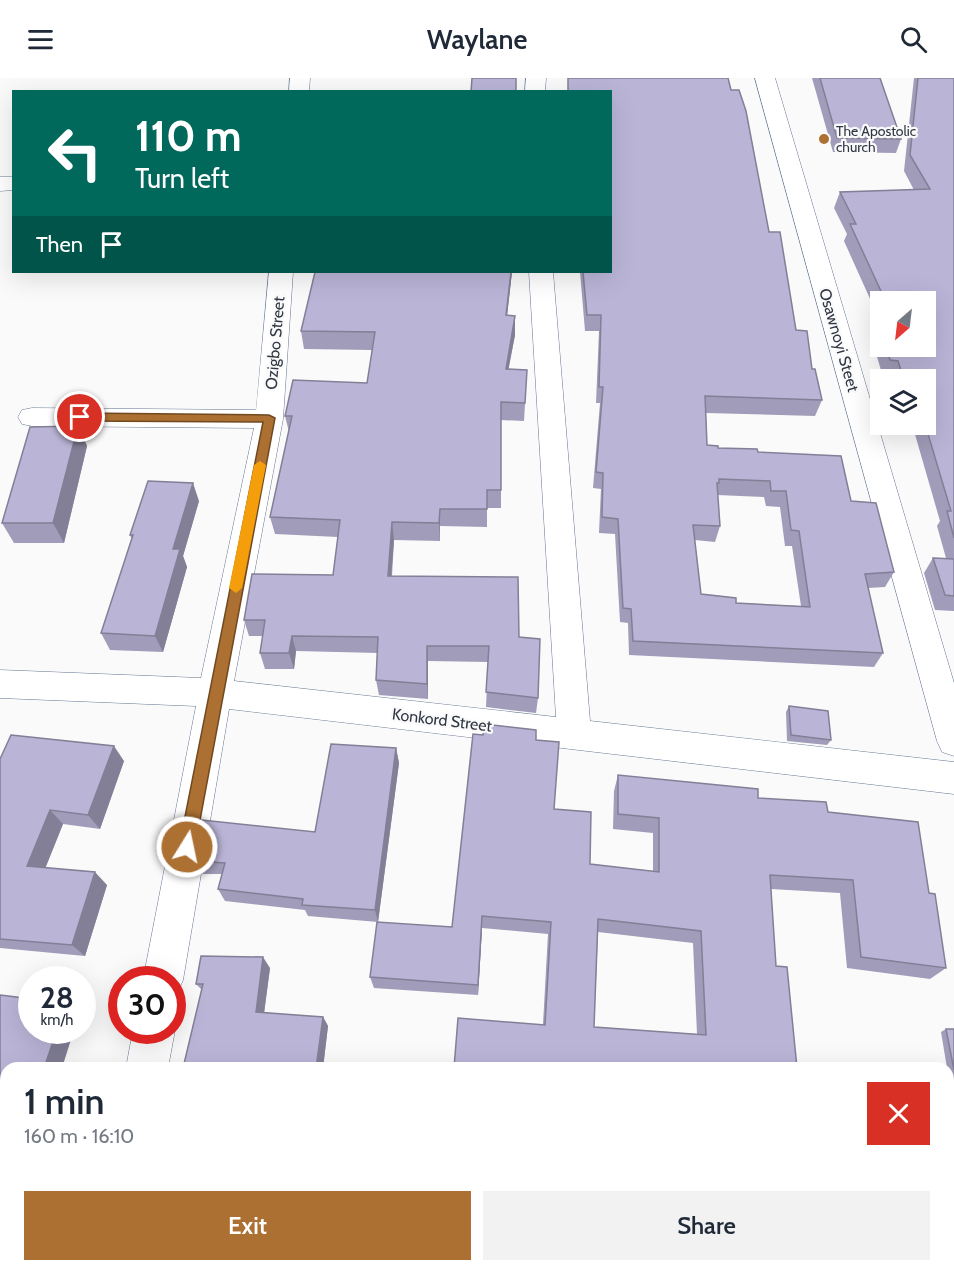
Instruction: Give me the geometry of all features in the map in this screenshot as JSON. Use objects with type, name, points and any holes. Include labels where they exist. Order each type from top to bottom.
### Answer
[{"type":"street","name":"Osawnoyi Steet","points":[[765,78],[954,741]]},
{"type":"street","name":"Ozigbo Street","points":[[166,966],[215,693],[269,418],[281,273]]},
{"type":"street","points":[[541,273],[574,736]]},
{"type":"street","points":[[32,417],[269,418]]},
{"type":"street","name":"Konkord Street","points":[[0,684],[215,693],[954,778]]},
{"type":"street","points":[[148,1062],[151,1044]]},
{"type":"building","points":[[472,78],[516,78],[516,90],[471,90]]},
{"type":"building","points":[[568,78],[728,78],[731,90],[739,90],[746,111],[769,232],[780,232],[796,330],[807,331],[812,369],[815,369],[822,400],[705,396],[707,445],[718,446],[718,448],[757,449],[758,452],[841,456],[851,501],[876,503],[894,572],[865,574],[883,653],[633,641],[631,609],[623,608],[618,519],[602,517],[603,473],[596,472],[603,387],[599,387],[601,315],[587,315],[583,273],[612,273],[612,90],[568,90]],"holes":[[[719,479],[770,481],[771,491],[786,491],[791,530],[799,531],[810,607],[736,603],[736,598],[701,594],[693,525],[720,526],[717,483]]]},
{"type":"building","points":[[820,78],[880,78],[901,139],[837,138]]},
{"type":"building","points":[[918,78],[954,78],[954,538],[947,511],[951,511],[928,435],[936,435],[936,369],[901,369],[898,361],[890,360],[889,357],[936,357],[936,291],[881,291],[850,224],[856,224],[840,192],[930,189],[910,155]]},
{"type":"building","points":[[315,273],[511,273],[506,315],[515,316],[506,369],[527,370],[525,403],[501,402],[501,490],[487,490],[487,509],[440,509],[439,523],[392,522],[388,576],[518,577],[519,637],[540,639],[538,698],[486,692],[489,646],[427,646],[427,684],[376,680],[378,637],[292,636],[289,653],[260,653],[265,620],[244,620],[252,574],[333,575],[340,520],[270,517],[292,416],[285,416],[293,380],[367,383],[375,332],[301,331]]},
{"type":"building","points":[[78,426],[53,523],[2,523],[30,427]]},
{"type":"building","points":[[148,481],[193,483],[173,549],[180,549],[155,636],[101,633],[133,535],[130,535]]},
{"type":"building","points":[[933,558],[954,559],[954,596],[945,595]]},
{"type":"building","points":[[789,706],[828,711],[831,740],[791,735]]},
{"type":"building","points":[[484,724],[536,730],[536,740],[559,742],[554,809],[591,812],[590,864],[659,872],[659,818],[618,814],[618,775],[758,789],[758,798],[826,802],[828,812],[918,822],[929,893],[935,894],[946,968],[861,957],[853,880],[770,875],[776,966],[787,967],[796,1062],[454,1062],[458,1018],[545,1025],[551,922],[482,916],[478,985],[370,977],[377,922],[452,927],[473,734],[483,735]],"holes":[[[598,919],[701,931],[706,1035],[594,1027]]]},
{"type":"building","points":[[11,735],[114,746],[88,815],[50,810],[27,866],[95,872],[72,945],[0,939],[0,759]]},
{"type":"building","points":[[331,744],[396,748],[375,910],[302,905],[303,899],[218,889],[225,863],[195,861],[202,820],[315,832]]},
{"type":"building","points":[[201,956],[263,957],[256,1012],[323,1017],[317,1062],[184,1062],[203,984],[196,984]]},
{"type":"building","points":[[0,995],[18,997],[18,1044],[52,1044],[46,1062],[0,1062]]},
{"type":"building","points":[[946,1029],[954,1029],[952,1062]]},
{"type":"slow traffic","points":[[236,588],[260,465]]},
{"type":"place","name":"The Apostolic church","points":[[824,139]]},
{"type":"route","points":[[80,417],[269,418],[187,847]]}]
